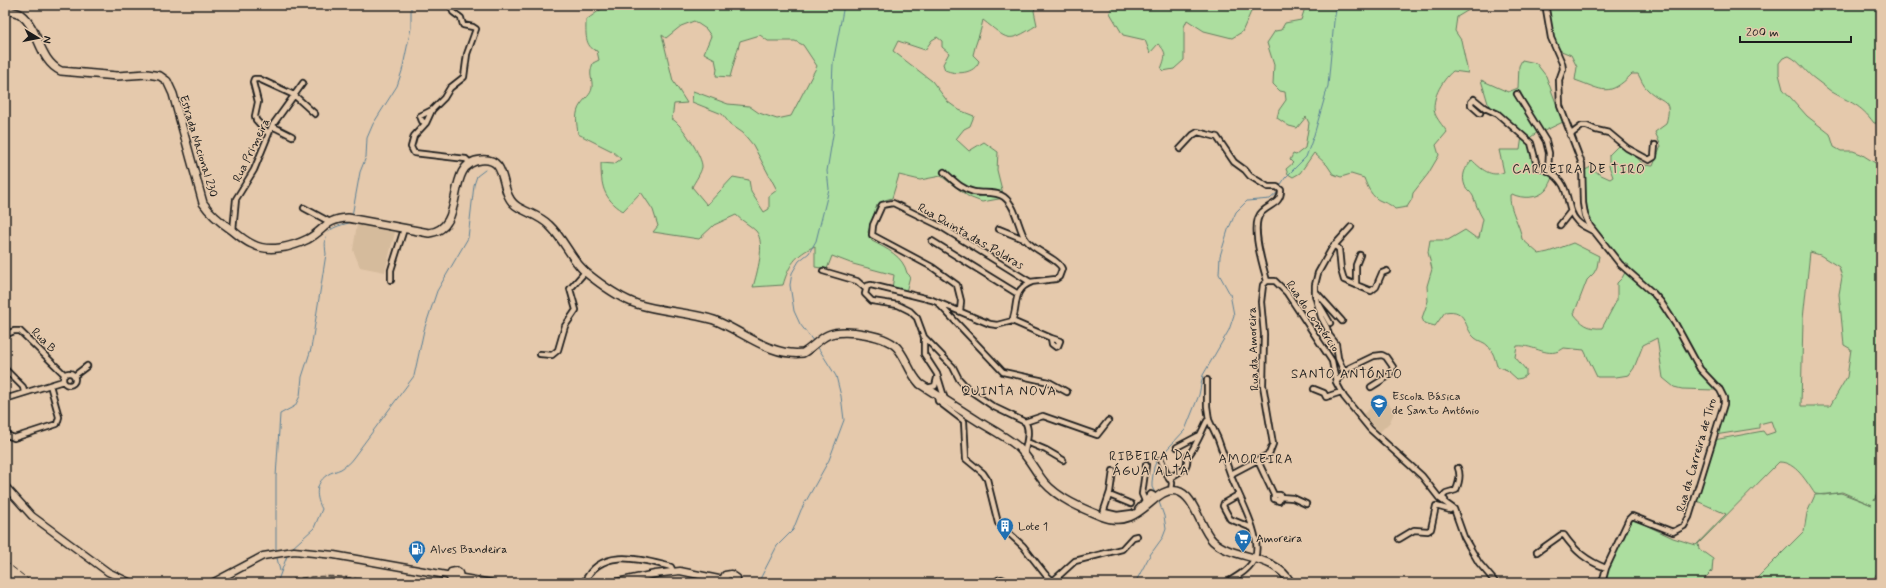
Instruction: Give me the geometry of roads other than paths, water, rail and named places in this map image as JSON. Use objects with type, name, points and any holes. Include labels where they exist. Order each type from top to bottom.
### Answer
[{"type":"main road","name":"Estrada Nacional 230","points":[[5,10],[19,13],[30,24],[46,58],[55,68],[61,71],[117,76],[147,74],[160,76],[167,81],[173,94],[203,203],[212,216],[251,244],[261,248],[274,249],[298,243],[309,238],[330,222],[339,218],[429,233],[437,232],[445,227],[449,219],[463,169],[470,163]]},
{"type":"main road","points":[[470,163],[488,160],[499,167],[502,172],[505,190],[509,199],[517,207],[548,223],[585,272],[631,302],[650,308],[708,318],[773,349],[799,354],[803,353],[825,336],[836,332],[878,337],[888,340],[900,351],[911,375],[945,400],[1011,442],[1024,454],[1045,483],[1070,502],[1103,516],[1120,519],[1139,513],[1164,491],[1177,491],[1186,496],[1207,536],[1214,542],[1223,548],[1255,558],[1274,566],[1284,574],[1291,583]]},
{"type":"main road","points":[[5,486],[32,516],[108,572],[131,583]]},
{"type":"main road","points":[[212,583],[264,556],[294,551],[310,551],[449,576],[454,582],[460,578],[491,583]]},
{"type":"main road","points":[[613,583],[673,571],[687,572],[723,581],[727,574],[732,574],[735,576],[737,583]]},
{"type":"street","points":[[426,123],[422,121],[420,116],[432,110],[444,98],[450,88],[461,81],[464,77],[467,54],[475,35],[475,28],[463,25],[461,18],[453,12],[451,5]]},
{"type":"street","name":"Rua da Carreira de Tiro","points":[[1548,5],[1546,9],[1552,38],[1563,69],[1559,80],[1560,106],[1582,164],[1583,203],[1585,214],[1595,232],[1620,264],[1650,290],[1661,302],[1676,325],[1700,370],[1720,390],[1724,400],[1696,497],[1684,526],[1673,532],[1632,516],[1629,519],[1606,568],[1602,583]]},
{"type":"street","points":[[268,133],[256,120],[255,116],[258,102],[253,82],[254,79],[259,79],[294,95],[315,114]]},
{"type":"street","name":"Rua Primeira","points":[[233,231],[236,199],[254,170],[272,126],[303,83]]},
{"type":"street","points":[[1517,94],[1546,141],[1549,153],[1548,171]]},
{"type":"street","points":[[1480,113],[1471,105],[1471,102],[1474,99],[1485,108],[1498,114],[1531,143],[1537,166],[1557,177],[1564,187],[1571,211],[1577,221],[1595,232]]},
{"type":"street","points":[[432,110],[426,123],[414,136],[411,144],[414,153],[466,159],[470,163]]},
{"type":"street","points":[[272,126],[292,136]]},
{"type":"street","points":[[1570,135],[1582,126],[1587,126],[1609,133],[1627,148],[1649,160],[1654,156],[1655,145]]},
{"type":"street","name":"Rua do Comércio","points":[[1180,149],[1198,132],[1214,135],[1220,139],[1234,162],[1245,170],[1250,176],[1268,187],[1281,190],[1281,196],[1276,203],[1261,212],[1257,227],[1260,256],[1267,281],[1275,281],[1280,284],[1332,361],[1336,382],[1341,392],[1370,429],[1422,476],[1440,499],[1453,509]]},
{"type":"street","name":"Rua Quinta das Poldras","points":[[944,172],[963,188],[970,191],[998,194],[1005,198],[1012,206],[1026,240]]},
{"type":"street","name":"Rua Quinta das Poldras","points":[[960,311],[961,301],[957,285],[932,267],[872,235],[873,225],[882,205],[884,203],[893,203],[940,226],[1027,280],[1033,282],[1056,279],[1059,277],[1062,269],[1058,263],[1038,251],[1026,240],[999,229]]},
{"type":"street","points":[[304,208],[330,222]]},
{"type":"street","points":[[1560,225],[1571,211]]},
{"type":"street","points":[[1344,372],[1338,358],[1338,348],[1329,335],[1321,317],[1315,291],[1318,273],[1334,245],[1351,227]]},
{"type":"street","points":[[391,280],[391,270],[404,229]]},
{"type":"street","points":[[932,241],[1018,294]]},
{"type":"street","points":[[1334,245],[1339,249],[1342,276],[1348,282],[1368,291],[1374,290],[1382,273],[1387,271]]},
{"type":"street","points":[[1356,285],[1356,265],[1360,255]]},
{"type":"street","points":[[823,271],[857,281],[865,288]]},
{"type":"street","points":[[540,354],[552,355],[558,350],[565,326],[576,310],[570,289],[585,272]]},
{"type":"street","name":"Rua da Amoreira","points":[[1231,476],[1233,473],[1269,454],[1273,444],[1263,385],[1264,334],[1261,293],[1263,284],[1267,281]]},
{"type":"street","points":[[1012,321],[1018,294],[1026,285],[1033,282]]},
{"type":"street","points":[[865,288],[871,285],[936,301],[990,324],[997,325],[1012,321],[1051,338]]},
{"type":"street","points":[[865,288],[864,294],[872,301],[898,305],[910,311],[920,323],[924,337],[924,354],[937,374],[945,400]]},
{"type":"street","points":[[1315,291],[1342,321]]},
{"type":"street","points":[[936,301],[1002,372],[1049,382],[1067,392]]},
{"type":"street","points":[[1318,303],[1330,323]]},
{"type":"street","name":"Rua B","points":[[5,335],[14,331],[20,331],[65,375]]},
{"type":"street","points":[[924,337],[953,367],[958,380],[968,390],[994,407],[1025,422],[1027,425],[1027,442],[1024,454]]},
{"type":"street","points":[[1336,382],[1344,372],[1374,356],[1382,355],[1386,357],[1393,367],[1390,375],[1371,387]]},
{"type":"street","points":[[74,376],[87,366]]},
{"type":"street","points":[[5,369],[23,387],[24,392]]},
{"type":"street","points":[[63,381],[65,375],[70,373],[74,376]]},
{"type":"street","points":[[937,374],[937,383],[934,391],[938,400],[964,421],[966,459],[987,479],[998,523],[1023,546],[1054,582],[1075,561],[1122,549],[1134,537],[1138,536]]},
{"type":"street","points":[[63,381],[68,386],[73,385],[75,379],[74,376]]},
{"type":"street","points":[[1207,380],[1207,406],[1209,420],[1218,438],[1231,476],[1257,541],[1255,558],[1244,571],[1226,583]]},
{"type":"street","points":[[5,399],[63,381]]},
{"type":"street","points":[[5,428],[7,435],[14,438],[57,424],[59,417],[50,385]]},
{"type":"street","points":[[934,391],[941,385]]},
{"type":"street","points":[[1314,389],[1324,393],[1326,398],[1341,392]]},
{"type":"street","points":[[1025,422],[1043,416],[1097,435],[1108,421]]},
{"type":"street","points":[[1169,480],[1188,464],[1187,456],[1191,454],[1198,436],[1209,420]]},
{"type":"street","points":[[1177,446],[1198,436]]},
{"type":"street","points":[[1027,442],[1046,450],[1063,460]]},
{"type":"street","points":[[1161,460],[1169,480],[1172,483],[1171,491]]},
{"type":"street","points":[[1258,461],[1274,495],[1274,499],[1277,501],[1280,497],[1293,498],[1306,504]]},
{"type":"street","points":[[1145,501],[1142,494],[1146,465]]},
{"type":"street","points":[[1458,468],[1460,477],[1456,490],[1446,493],[1442,497],[1453,506],[1464,538],[1479,563],[1496,583]]},
{"type":"street","points":[[1113,471],[1109,495],[1104,512],[1112,515],[1129,514],[1139,508],[1151,494],[1156,498]]},
{"type":"street","points":[[1238,494],[1224,503],[1224,506],[1230,519],[1252,528]]},
{"type":"street","points":[[1109,495],[1131,504]]},
{"type":"street","points":[[1399,539],[1414,530],[1428,531],[1431,529],[1436,506],[1450,510],[1453,509]]},
{"type":"street","points":[[1537,552],[1561,535],[1564,535],[1571,543],[1573,548],[1587,560],[1606,568]]},
{"type":"street","points":[[584,583],[590,572],[618,558],[636,558],[671,567],[673,571]]},
{"type":"street","points":[[995,583],[1002,579],[1010,583]]},
{"type":"waterway","points":[[352,216],[360,172],[366,157],[367,138],[373,124],[397,86],[402,71],[411,28],[411,5]]},
{"type":"waterway","points":[[814,342],[800,324],[794,311],[790,285],[792,273],[799,261],[809,253],[816,241],[829,189],[827,171],[834,129],[832,87],[833,63],[844,5]]},
{"type":"waterway","name":"RIBEIRA DA ÁGUA ALTA","points":[[1280,186],[1285,178],[1306,157],[1314,135],[1328,86],[1334,21],[1337,5]]},
{"type":"waterway","points":[[291,549],[314,528],[322,509],[318,500],[317,491],[320,483],[327,475],[341,469],[351,461],[414,376],[424,330],[437,291],[468,238],[474,185],[477,176],[485,170]]},
{"type":"waterway","name":"RIBEIRA DA ÁGUA ALTA","points":[[1156,495],[1152,487],[1152,482],[1154,467],[1157,460],[1185,430],[1199,395],[1203,375],[1229,330],[1234,315],[1230,294],[1219,274],[1220,256],[1228,230],[1236,212],[1247,201],[1270,199],[1278,192]]},
{"type":"waterway","points":[[276,551],[276,477],[280,414],[295,406],[300,396],[302,377],[311,349],[326,254],[326,236],[332,229],[349,223],[350,221]]},
{"type":"waterway","points":[[758,583],[777,546],[793,530],[801,510],[829,460],[844,420],[841,396],[836,376],[817,346]]},
{"type":"waterway","name":"RIBEIRA DA ÁGUA ALTA","points":[[1135,583],[1150,555],[1163,537],[1166,529],[1164,516],[1158,499]]},
{"type":"waterway","points":[[277,583],[287,556]]},
{"type":"waterway","points":[[277,558],[280,571]]},
{"type":"railway","points":[[5,561],[33,583]]},
{"type":"railway","points":[[274,583],[301,578],[327,576],[353,578],[379,583]]},
{"type":"place","name":"Escola Básica de Santo António","points":[[1379,418]]},
{"type":"place","name":"Lote 1","points":[[1005,541]]},
{"type":"place","name":"Amoreira","points":[[1243,553]]},
{"type":"place","name":"Alves Bandeira","points":[[417,564]]},
{"type":"district","name":"CARREIRA DE TIRO","points":[[1579,168]]},
{"type":"district","name":"SANTO ANTÓNIO","points":[[1347,373]]},
{"type":"district","name":"QUINTA NOVA","points":[[1009,390]]},
{"type":"district","name":"AMOREIRA","points":[[1256,458]]},
{"type":"district","name":"RIBEIRA DA ÁGUA ALTA","points":[[1151,462]]}]
